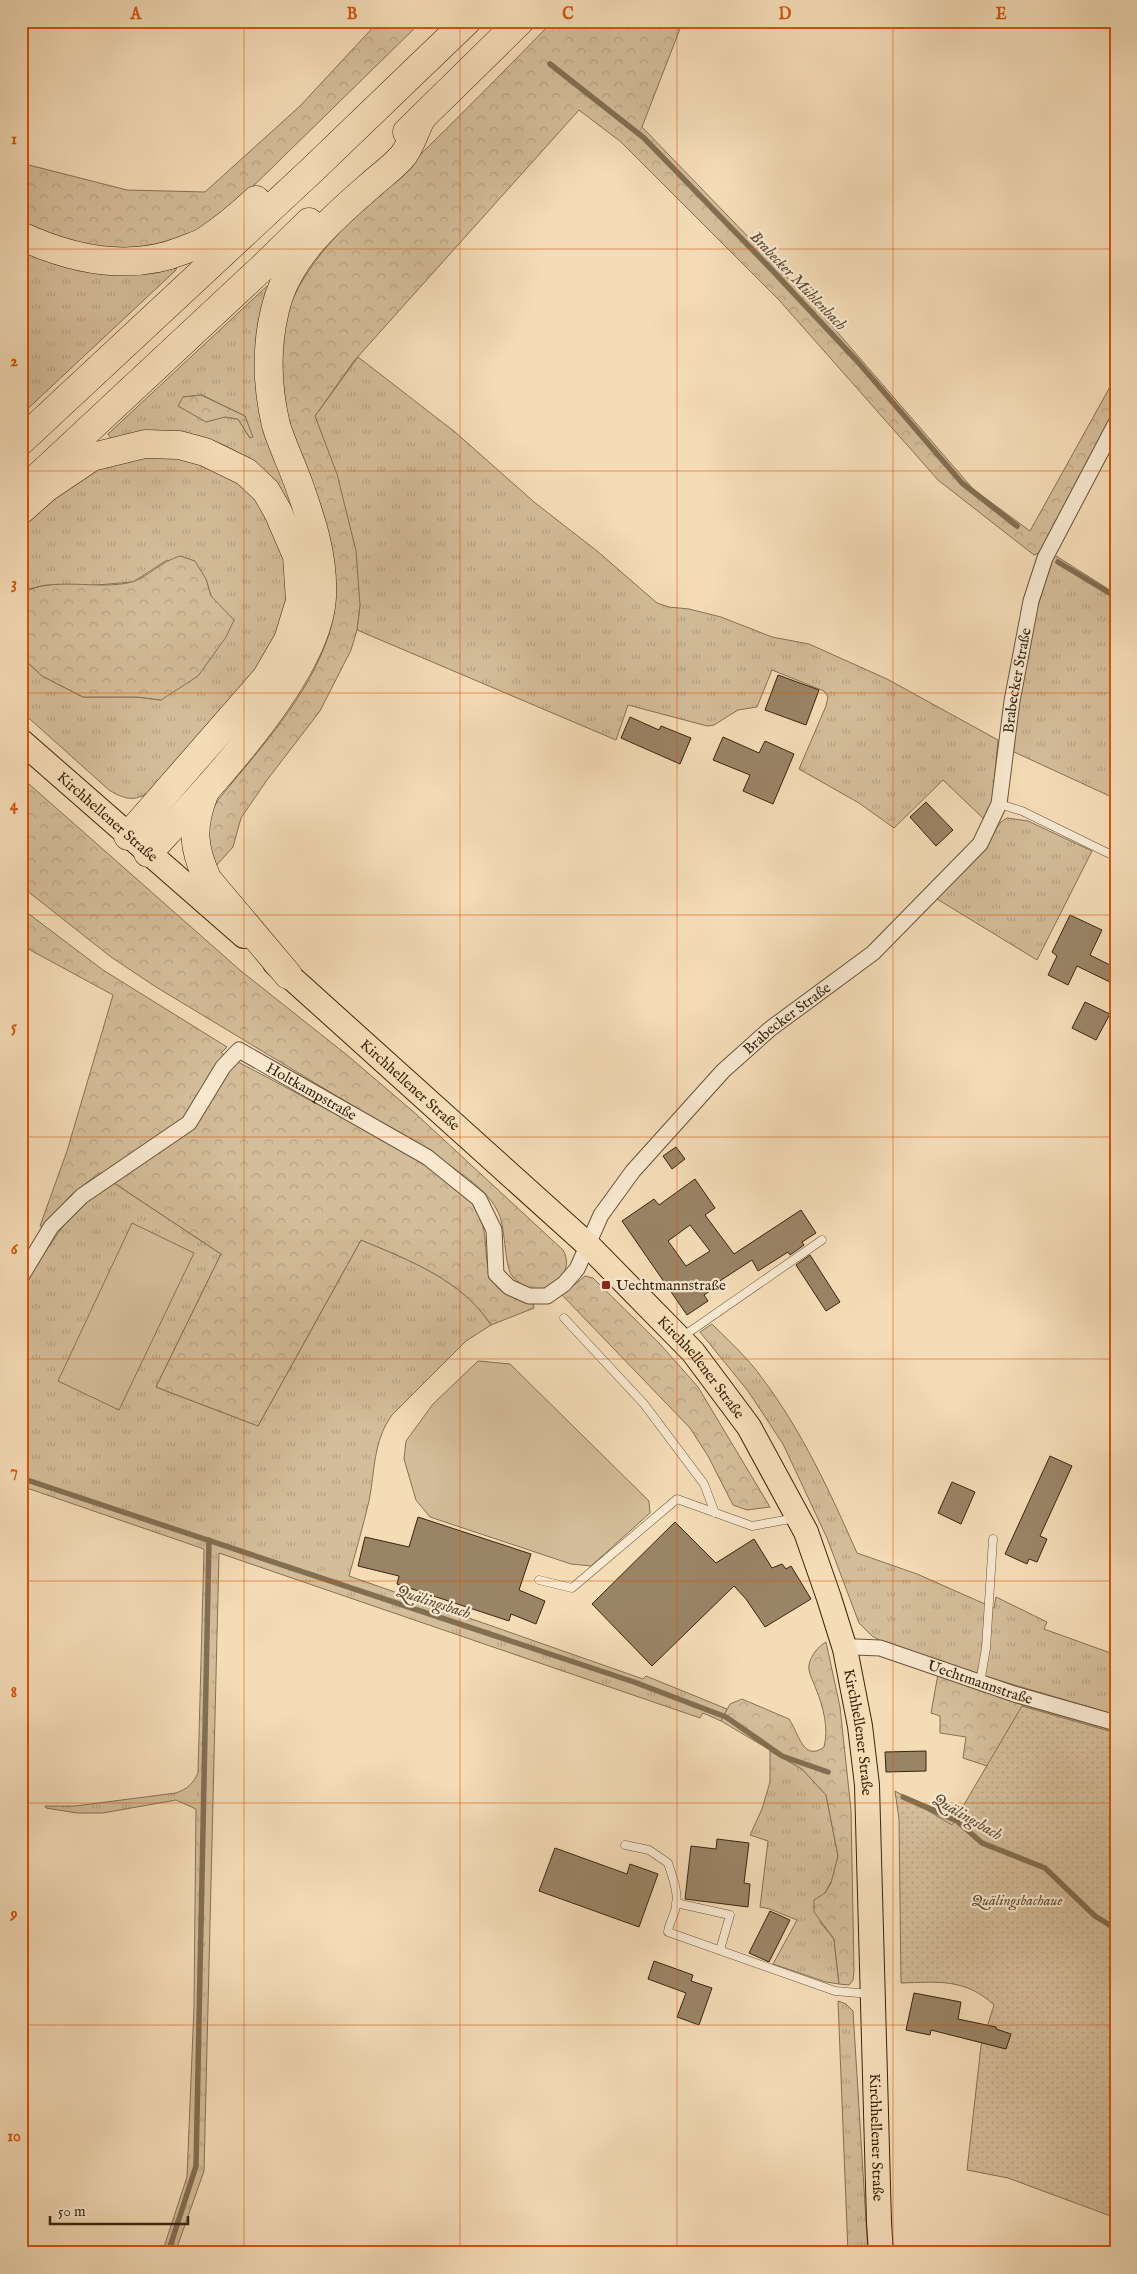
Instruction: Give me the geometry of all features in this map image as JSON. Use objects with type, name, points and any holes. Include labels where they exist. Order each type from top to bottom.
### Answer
[{"type":"highway","points":[[21,441],[312,170],[467,21]]},
{"type":"highway","points":[[21,492],[421,119],[520,21]]},
{"type":"highway","points":[[148,853],[205,791],[256,730],[285,690],[309,643],[322,599],[320,552],[299,486],[276,425],[270,387],[269,333],[275,306],[285,282],[316,235],[403,156],[421,119]]},
{"type":"highway","points":[[21,236],[48,248],[92,260],[131,262],[167,257],[204,241],[251,205],[286,173],[312,170]]},
{"type":"highway","points":[[21,510],[46,488],[92,457],[145,444],[179,445],[205,452],[246,472],[266,491],[278,512],[297,556],[300,601],[288,640],[266,678],[128,836]]},
{"type":"highway","points":[[205,791],[198,810],[194,838],[200,863],[208,880],[222,899],[288,975]]},
{"type":"main road","name":"Kirchhellener Straße","points":[[21,741],[288,975],[588,1245],[693,1352],[749,1427],[806,1532],[845,1649],[860,1726],[866,1785],[878,2222],[881,2253]]},
{"type":"street","name":"Brabecker Straße","points":[[588,1245],[601,1216],[633,1171],[723,1070],[770,1028],[873,953],[980,844],[999,804],[1013,692],[1030,601],[1045,558],[1116,423]]},
{"type":"street","name":"Holtkampstraße","points":[[21,1277],[51,1227],[82,1196],[190,1123],[224,1067],[239,1050],[427,1158],[479,1199],[494,1230],[496,1274],[509,1287],[529,1296],[547,1296],[564,1284],[577,1269],[588,1245]]},
{"type":"street","name":"Uechtmannstraße","points":[[845,1649],[856,1647],[880,1648],[980,1683],[1116,1723]]},
{"type":"lane","points":[[999,804],[1022,810],[1116,857]]},
{"type":"lane","points":[[680,1338],[822,1240]]},
{"type":"lane","points":[[564,1318],[644,1404],[704,1484],[715,1513]]},
{"type":"lane","points":[[540,1580],[572,1588],[677,1499],[752,1526],[798,1518]]},
{"type":"lane","points":[[980,1683],[986,1648],[993,1539]]},
{"type":"lane","points":[[625,1845],[649,1850],[668,1863],[676,1903],[668,1925],[668,1932],[835,1991],[872,1994]]},
{"type":"lane","points":[[676,1903],[730,1915],[720,1950]]},
{"type":"green space","points":[[379,21],[422,21],[235,204],[200,231],[165,246],[93,250],[21,224],[21,163],[127,190],[205,192],[300,106]]},
{"type":"green space","points":[[553,21],[683,21],[642,127],[813,304],[973,489],[1030,531],[1116,376],[1116,409],[1039,553],[1034,555],[938,480],[779,300],[621,142],[579,110],[354,361],[315,416],[337,474],[356,551],[360,605],[357,630],[351,650],[320,711],[267,780],[241,818],[233,847],[214,868],[210,859],[208,816],[218,800],[266,742],[296,701],[320,657],[333,617],[335,578],[325,519],[292,429],[283,396],[283,339],[285,320],[289,308],[313,264],[348,223],[441,134]]},
{"type":"green space","points":[[21,248],[177,264],[176,270],[21,415],[21,392],[27,357],[21,315]]},
{"type":"green space","points":[[267,286],[271,290],[266,303],[305,533],[265,475],[238,452],[211,440],[170,431],[146,432],[112,440],[108,434]],"holes":[[[202,395],[245,416],[250,438],[238,419],[225,417],[183,397]]]},
{"type":"green space","points":[[358,357],[455,432],[534,502],[597,551],[657,603],[721,617],[772,637],[809,644],[887,679],[998,740],[992,806],[986,821],[943,780],[894,828],[859,803],[799,769],[826,706],[828,697],[824,691],[772,670],[757,707],[738,710],[714,725],[707,726],[628,705],[616,740],[357,630],[360,605],[315,416]]},
{"type":"green space","points":[[201,395],[245,416],[253,437],[250,438],[238,419],[225,417],[206,422],[178,406],[183,397]]},
{"type":"green space","points":[[194,455],[256,494],[283,533],[288,612],[265,668],[158,787],[139,797],[123,797],[109,790],[21,711],[21,656],[42,676],[83,697],[137,697],[161,700],[211,596],[206,579],[167,560],[133,582],[85,586],[47,585],[28,589],[21,594],[21,517],[108,458]]},
{"type":"green space","points":[[1053,554],[1116,594],[1116,799],[1012,751],[1029,636]]},
{"type":"green space","points":[[180,556],[195,561],[206,579],[211,596],[234,620],[226,637],[198,676],[161,700],[137,697],[83,697],[42,676],[21,656],[21,594],[33,588],[46,585],[105,585],[132,582],[173,558]]},
{"type":"green space","points":[[21,777],[241,971],[347,1055],[416,1114],[563,1250],[566,1265],[560,1278],[555,1283],[541,1289],[533,1289],[520,1283],[513,1277],[508,1266],[499,1214],[488,1197],[474,1183],[441,1159],[156,987],[111,957],[21,886]]},
{"type":"green space","points":[[1007,818],[1028,821],[1092,851],[1037,960],[937,899],[968,866],[1001,822]]},
{"type":"green space","points":[[21,908],[103,970],[227,1047],[221,1053],[401,1149],[442,1175],[466,1196],[478,1211],[483,1227],[490,1273],[497,1286],[510,1296],[533,1304],[534,1308],[491,1325],[479,1309],[450,1284],[416,1264],[361,1240],[258,1426],[156,1387],[221,1254],[99,1173],[70,1196],[45,1227],[40,1226],[67,1151],[113,995],[21,945]]},
{"type":"green space","points":[[111,1181],[221,1254],[156,1387],[258,1426],[361,1240],[416,1264],[450,1284],[479,1309],[491,1325],[466,1341],[392,1415],[386,1425],[378,1446],[369,1501],[349,1576],[643,1679],[646,1676],[727,1709],[721,1721],[703,1713],[700,1718],[219,1553],[204,2171],[175,2253],[162,2253],[187,2177],[194,2007],[196,1809],[176,1800],[103,1813],[77,1813],[46,1808],[45,1806],[75,1806],[176,1793],[186,1788],[194,1780],[198,1773],[204,1549],[21,1486],[21,1287],[68,1219],[81,1204]]},
{"type":"green space","points":[[132,1223],[194,1253],[119,1410],[58,1381]]},
{"type":"green space","points":[[585,1276],[593,1278],[660,1344],[698,1387],[770,1507],[747,1510],[733,1505],[708,1456],[690,1428],[562,1295]]},
{"type":"green space","points":[[712,1324],[757,1371],[790,1419],[826,1485],[857,1553],[917,1574],[994,1608],[996,1597],[1047,1622],[1044,1629],[1116,1655],[1116,1715],[937,1662],[892,1647],[872,1636],[859,1623],[827,1538],[783,1444],[748,1391],[700,1332]]},
{"type":"green space","points":[[478,1361],[510,1364],[649,1501],[650,1513],[591,1566],[571,1564],[430,1517],[416,1500],[404,1459],[406,1441],[433,1404]]},
{"type":"green space","points":[[826,1642],[840,1707],[851,1810],[854,1971],[853,1980],[849,1985],[839,1984],[834,1939],[814,1912],[814,1900],[825,1893],[831,1883],[838,1856],[826,1795],[802,1769],[721,1721],[730,1704],[742,1699],[789,1719],[802,1744],[811,1751],[817,1751],[824,1747],[826,1732],[824,1717],[809,1666],[814,1654]]},
{"type":"green space","points":[[938,1674],[1116,1728],[1116,1932],[897,1801],[898,1793],[959,1818],[987,1766],[963,1758],[966,1737],[940,1733],[940,1716],[931,1713]]},
{"type":"green space","name":"Quälingsbachaue","points":[[1022,1706],[1116,1733],[1116,2218],[1008,2178],[967,2170],[981,2046],[994,2005],[983,1996],[962,1986],[939,1982],[901,1983],[899,1819],[895,1791],[952,1825]]},
{"type":"green space","points":[[770,1751],[802,1769],[826,1795],[838,1856],[834,1876],[825,1893],[820,1922],[834,1939],[839,1984],[826,1982],[773,1964],[797,1920],[760,1907],[768,1841],[750,1835],[762,1809],[770,1782]]},
{"type":"green space","points":[[838,2001],[846,2004],[853,2011],[868,2253],[848,2253]]},
{"type":"building","points":[[778,675],[819,690],[806,725],[765,710]]},
{"type":"building","points":[[630,717],[659,730],[661,726],[691,738],[680,764],[621,738]]},
{"type":"building","points":[[723,737],[759,753],[765,741],[794,754],[773,804],[743,791],[750,775],[713,760]]},
{"type":"building","points":[[926,802],[953,830],[936,846],[910,817]]},
{"type":"building","points":[[1070,915],[1102,930],[1090,955],[1116,968],[1116,985],[1077,966],[1068,985],[1048,975],[1057,956],[1052,952]]},
{"type":"building","points":[[1085,1002],[1110,1014],[1096,1040],[1072,1028]]},
{"type":"building","points":[[676,1147],[685,1159],[672,1169],[663,1156]]},
{"type":"building","points":[[695,1179],[715,1208],[705,1215],[734,1254],[801,1210],[816,1233],[802,1242],[804,1245],[790,1255],[788,1252],[758,1271],[752,1260],[709,1288],[710,1291],[704,1295],[708,1301],[687,1315],[622,1221],[654,1199],[659,1205]],"holes":[[[690,1225],[710,1251],[686,1266],[668,1241]]]},
{"type":"building","points":[[810,1255],[840,1302],[826,1311],[796,1265]]},
{"type":"building","points":[[1050,1456],[1072,1466],[1040,1536],[1047,1539],[1037,1562],[1029,1559],[1027,1564],[1005,1554]]},
{"type":"building","points":[[952,1482],[975,1492],[961,1524],[938,1513]]},
{"type":"building","points":[[418,1517],[531,1554],[519,1590],[545,1601],[536,1624],[511,1614],[509,1621],[397,1584],[399,1576],[358,1566],[365,1537],[409,1547]]},
{"type":"building","points":[[675,1522],[716,1563],[754,1539],[772,1568],[782,1564],[786,1569],[791,1566],[811,1599],[765,1627],[746,1599],[734,1586],[652,1666],[592,1604]]},
{"type":"building","points":[[926,1751],[926,1771],[886,1772],[885,1752]]},
{"type":"building","points":[[717,1839],[749,1843],[744,1883],[750,1884],[748,1907],[685,1899],[691,1846],[716,1849]]},
{"type":"building","points":[[555,1848],[627,1874],[630,1864],[658,1874],[639,1927],[539,1891]]},
{"type":"building","points":[[770,1911],[790,1920],[769,1962],[749,1953]]},
{"type":"building","points":[[654,1961],[693,1975],[691,1981],[712,1988],[699,2025],[677,2017],[686,1993],[648,1979]]},
{"type":"building","points":[[914,1993],[961,2002],[958,2019],[996,2027],[996,2029],[1011,2034],[1006,2049],[931,2030],[930,2035],[906,2030]]},
{"type":"waterway","name":"Brabecker Mühlenbach","points":[[550,64],[644,138],[858,362],[962,483],[1017,526]]},
{"type":"waterway","name":"Brabecker Mühlenbach","points":[[1058,562],[1116,597]]},
{"type":"waterway","name":"Quälingsbach","points":[[21,1478],[634,1682],[726,1717],[782,1756],[828,1772]]},
{"type":"waterway","points":[[168,2253],[196,2166],[209,1540]]},
{"type":"waterway","name":"Quälingsbach","points":[[903,1797],[957,1821],[982,1843],[1045,1868],[1095,1916],[1116,1929]]},
{"type":"place","name":"Uechtmannstraße","points":[[606,1285]]}]
